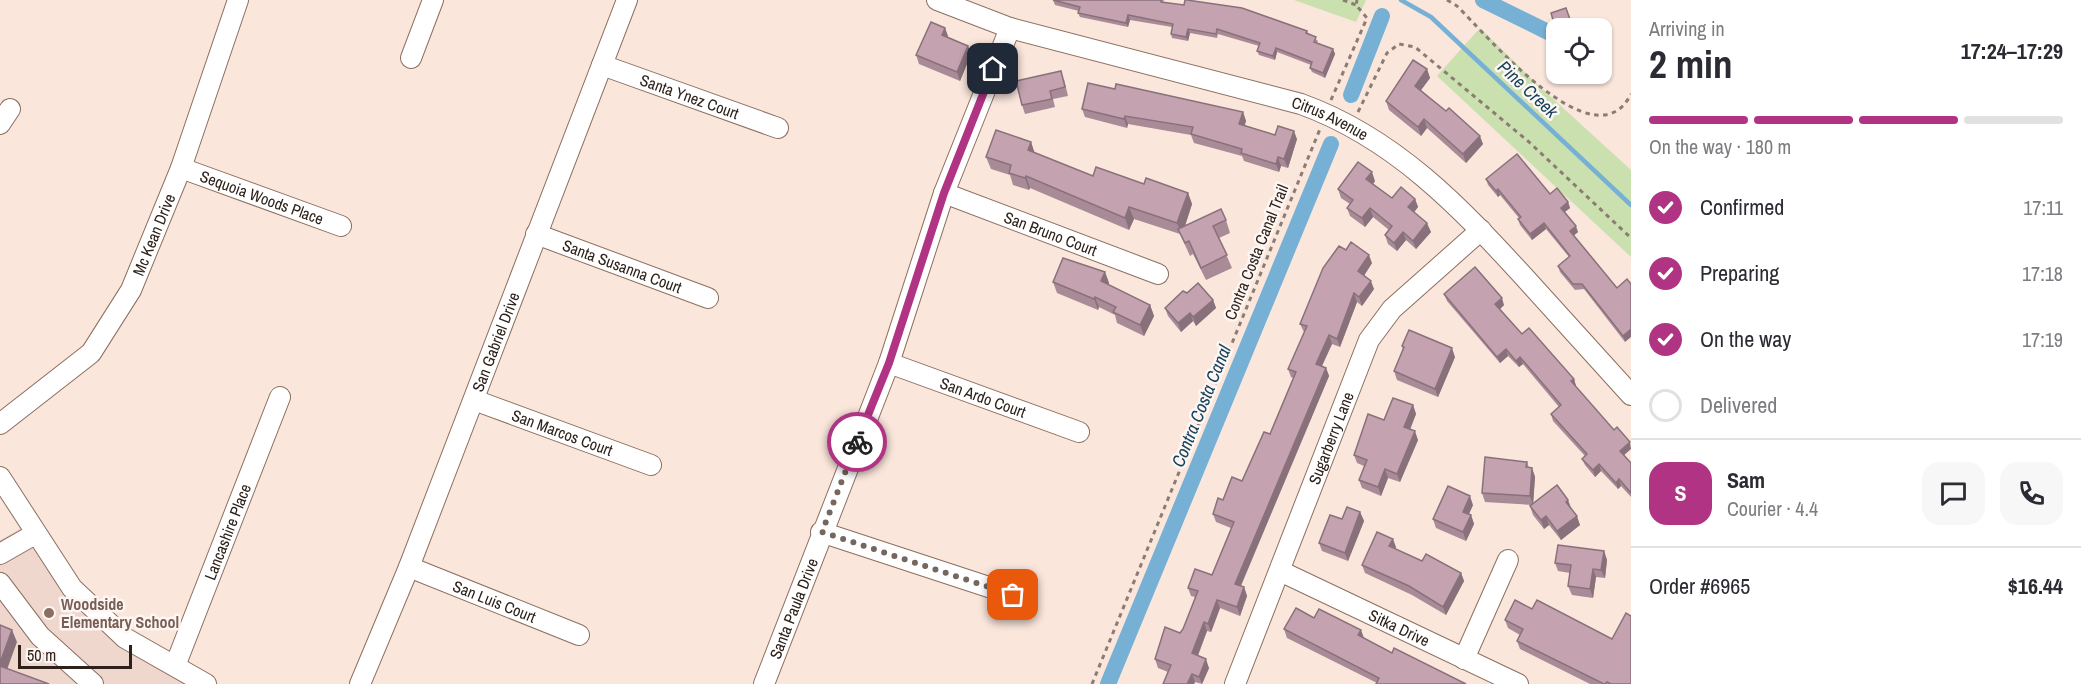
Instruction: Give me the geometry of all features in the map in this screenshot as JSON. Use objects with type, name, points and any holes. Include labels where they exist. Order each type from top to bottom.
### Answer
[{"type":"street","name":"Mc Kean Drive","points":[[0,424],[90,353],[131,290],[181,168],[238,0]]},
{"type":"street","points":[[411,58],[433,0]]},
{"type":"street","name":"San Gabriel Drive","points":[[360,684],[409,567],[627,0]]},
{"type":"street","name":"Citrus Avenue","points":[[937,0],[1010,28],[1301,104],[1326,114],[1351,128],[1423,174],[1481,230],[1631,394]]},
{"type":"street","name":"Santa Paula Drive","points":[[764,684],[889,363],[944,193],[1010,28]]},
{"type":"street","name":"Santa Ynez Court","points":[[602,65],[778,128]]},
{"type":"street","name":"Sequoia Woods Place","points":[[181,168],[341,226]]},
{"type":"street","name":"San Bruno Court","points":[[944,193],[1158,274]]},
{"type":"street","name":"Sugarberry Lane","points":[[1235,684],[1369,340],[1392,309],[1481,230]]},
{"type":"street","name":"Santa Susanna Court","points":[[536,234],[708,298]]},
{"type":"street","name":"San Ardo Court","points":[[889,363],[1079,432]]},
{"type":"street","name":"Lancashire Place","points":[[176,666],[280,397]]},
{"type":"street","name":"San Marcos Court","points":[[474,400],[651,465]]},
{"type":"street","points":[[0,477],[35,534],[80,596],[125,638],[206,684]]},
{"type":"street","points":[[822,532],[1013,595]]},
{"type":"street","points":[[0,554],[35,534]]},
{"type":"street","points":[[1464,658],[1508,560]]},
{"type":"street","name":"San Luis Court","points":[[409,567],[579,635]]},
{"type":"street","name":"Sitka Drive","points":[[1280,571],[1518,684]]},
{"type":"street","points":[[0,584],[40,636],[93,684]]},
{"type":"path","points":[[1343,0],[1356,5]]},
{"type":"path","name":"Contra Costa Canal Trail","points":[[1092,684],[1367,18],[1356,5],[1357,0]]},
{"type":"path","points":[[1448,0],[1457,6],[1539,86],[1568,107],[1582,112],[1608,113],[1625,106],[1631,94]]},
{"type":"path","points":[[1351,128],[1387,53],[1399,44],[1415,47],[1529,142],[1631,238]]},
{"type":"shaded area","name":"Woodside Elementary School","points":[[30,523],[125,638],[214,684],[0,684],[0,540]]},
{"type":"green space","points":[[1294,0],[1366,0],[1356,22]]},
{"type":"green space","points":[[1480,28],[1539,86],[1631,170],[1631,257],[1437,76]]},
{"type":"building","points":[[1053,0],[1161,0],[1161,2],[1184,5],[1187,0],[1242,8],[1307,31],[1306,33],[1316,37],[1314,42],[1333,49],[1323,73],[1310,68],[1312,62],[1276,48],[1273,56],[1257,51],[1260,43],[1217,29],[1216,34],[1188,29],[1186,37],[1171,34],[1173,24],[1128,15],[1126,23],[1078,13],[1080,7]]},
{"type":"building","points":[[1566,8],[1570,18],[1552,18],[1551,13]]},
{"type":"building","points":[[931,22],[945,28],[942,35],[968,46],[957,72],[916,55]]},
{"type":"building","points":[[1413,60],[1427,69],[1415,86],[1446,111],[1449,108],[1480,136],[1463,154],[1424,119],[1418,127],[1386,101]]},
{"type":"building","points":[[1061,71],[1065,87],[1050,91],[1052,99],[1022,105],[1016,81]]},
{"type":"building","points":[[1088,83],[1115,89],[1116,84],[1243,112],[1239,124],[1275,135],[1278,126],[1294,131],[1284,159],[1278,157],[1276,164],[1241,153],[1242,149],[1191,134],[1193,127],[1125,116],[1124,119],[1082,109]]},
{"type":"building","points":[[996,130],[1031,142],[1028,150],[1093,176],[1096,167],[1144,184],[1146,178],[1188,193],[1177,223],[1129,207],[1125,218],[1026,176],[1025,178],[1009,173],[1011,165],[986,157]]},
{"type":"building","points":[[1517,154],[1550,194],[1557,188],[1568,202],[1561,208],[1576,226],[1570,231],[1617,288],[1627,279],[1631,284],[1631,329],[1623,336],[1582,284],[1573,284],[1558,266],[1570,256],[1544,223],[1530,234],[1518,219],[1521,217],[1498,189],[1496,191],[1486,179]]},
{"type":"building","points":[[1358,162],[1372,172],[1366,179],[1392,198],[1401,187],[1415,199],[1408,207],[1427,223],[1413,241],[1403,232],[1394,243],[1385,235],[1392,226],[1370,208],[1362,218],[1347,208],[1353,200],[1338,189]]},
{"type":"building","points":[[1221,209],[1226,220],[1213,226],[1227,255],[1201,268],[1189,241],[1185,243],[1178,229]]},
{"type":"building","points":[[1351,242],[1369,255],[1358,271],[1371,281],[1359,297],[1354,293],[1337,339],[1329,335],[1316,364],[1326,368],[1235,584],[1244,587],[1237,607],[1217,600],[1208,624],[1204,622],[1192,653],[1206,659],[1199,677],[1192,674],[1187,684],[1163,684],[1171,665],[1155,659],[1165,627],[1180,633],[1183,629],[1198,591],[1188,588],[1195,569],[1212,575],[1234,522],[1213,514],[1218,498],[1223,500],[1232,477],[1242,481],[1264,432],[1270,434],[1296,372],[1288,369],[1307,326],[1300,324],[1323,268],[1339,246],[1346,250]]},
{"type":"building","points":[[1063,258],[1105,272],[1101,281],[1150,305],[1140,325],[1113,312],[1116,307],[1053,282]]},
{"type":"building","points":[[1475,267],[1502,298],[1495,304],[1522,334],[1529,328],[1574,379],[1571,381],[1614,430],[1617,427],[1630,442],[1620,451],[1631,463],[1631,493],[1619,479],[1616,483],[1599,464],[1593,470],[1582,459],[1587,454],[1551,414],[1561,405],[1520,357],[1516,361],[1506,349],[1497,357],[1444,294]]},
{"type":"building","points":[[1198,283],[1213,300],[1193,317],[1190,313],[1178,323],[1165,308],[1183,291],[1187,293]]},
{"type":"building","points":[[1409,330],[1452,348],[1435,389],[1394,371]]},
{"type":"building","points":[[1393,398],[1413,405],[1404,427],[1415,431],[1397,474],[1385,469],[1378,487],[1359,480],[1367,460],[1354,455],[1368,414],[1384,420]]},
{"type":"building","points":[[1485,457],[1527,462],[1526,467],[1532,468],[1530,496],[1482,493]]},
{"type":"building","points":[[1557,485],[1577,516],[1557,531],[1546,516],[1541,520],[1530,506]]},
{"type":"building","points":[[1448,486],[1470,496],[1463,512],[1471,515],[1463,532],[1433,519]]},
{"type":"building","points":[[1347,507],[1360,512],[1345,553],[1319,543],[1330,515],[1342,519]]},
{"type":"building","points":[[1377,532],[1393,539],[1389,546],[1422,561],[1426,554],[1461,573],[1443,607],[1409,586],[1362,565]]},
{"type":"building","points":[[1558,545],[1604,551],[1601,570],[1593,569],[1590,589],[1568,586],[1571,565],[1555,563]]},
{"type":"building","points":[[1515,600],[1532,609],[1537,600],[1612,639],[1626,613],[1631,616],[1631,684],[1607,682],[1604,684],[1517,641],[1523,629],[1505,620]]},
{"type":"building","points":[[1296,608],[1314,618],[1319,609],[1361,630],[1358,635],[1392,653],[1394,648],[1466,684],[1376,684],[1379,678],[1284,629]]},
{"type":"building","points":[[0,625],[12,630],[0,663]]},
{"type":"building","points":[[0,666],[49,684],[0,684]]},
{"type":"waterway","name":"Pine Creek","points":[[1401,0],[1431,17],[1631,205]]},
{"type":"waterway","points":[[1483,0],[1546,31]]},
{"type":"waterway","name":"Contra Costa Canal","points":[[1351,95],[1382,16]]},
{"type":"waterway","name":"Contra Costa Canal","points":[[1108,684],[1331,144]]},
{"type":"way so far","points":[[857,442],[822,532],[1013,595]]},
{"type":"place","name":"Woodside Elementary School","points":[[49,613]]},
{"type":"route","points":[[857,442],[889,363],[944,193],[993,69]]}]
